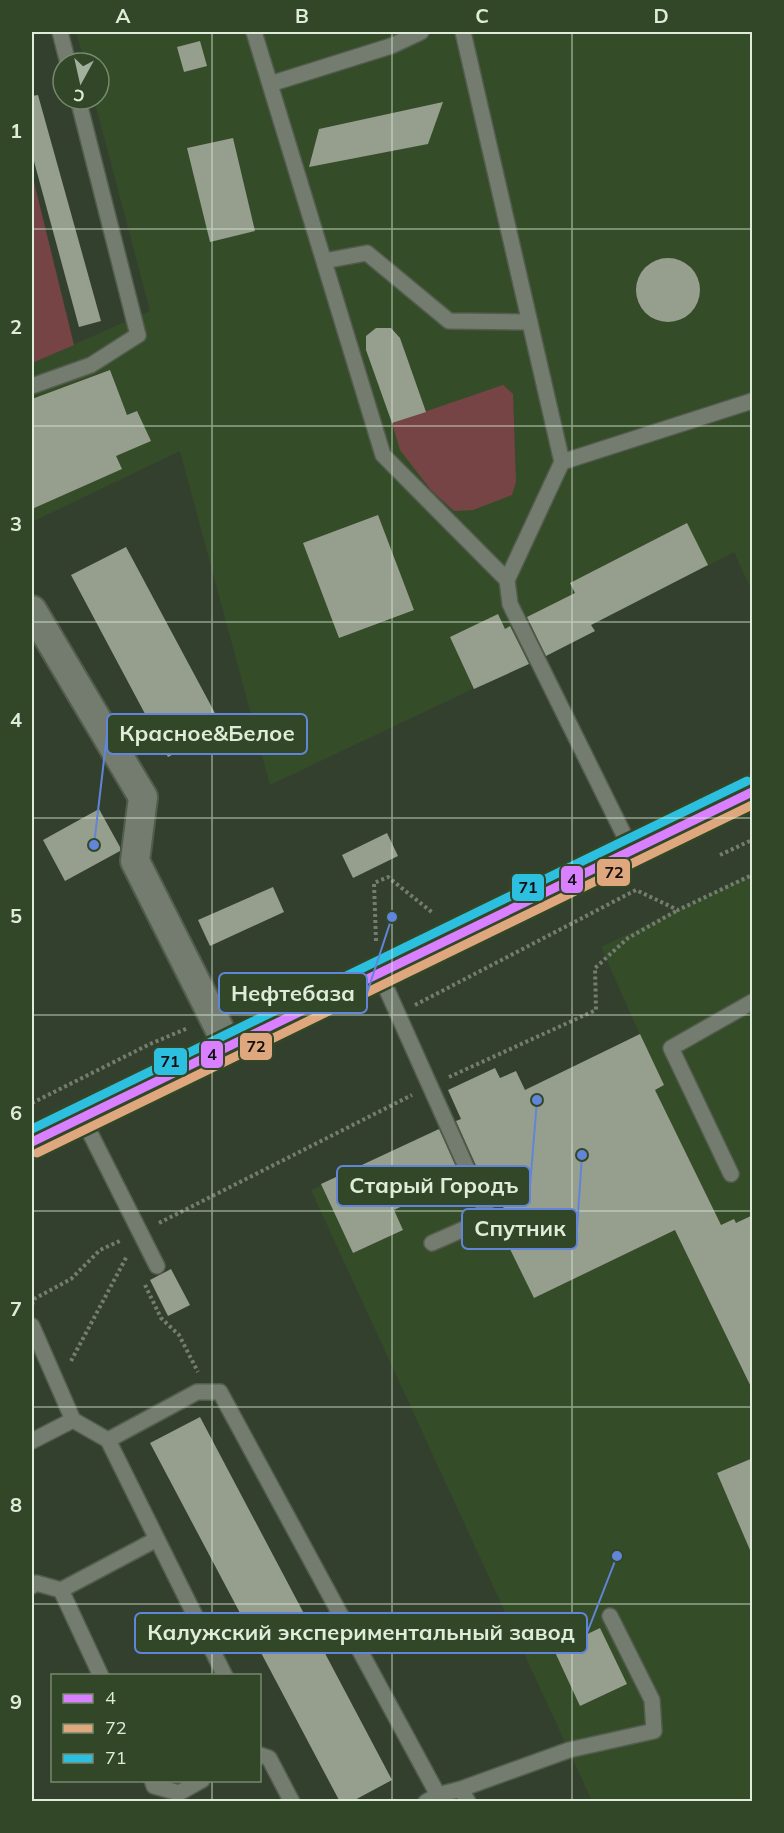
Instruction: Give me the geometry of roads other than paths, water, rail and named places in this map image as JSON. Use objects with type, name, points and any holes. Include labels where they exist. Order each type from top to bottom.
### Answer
[{"type":"main road","points":[[32,1142],[82,1117],[220,1032],[378,957],[593,871],[753,792]]},
{"type":"street","points":[[32,610],[143,797],[135,861],[220,1032]]},
{"type":"lane","points":[[60,32],[65,51]]},
{"type":"lane","points":[[254,32],[383,456],[507,580]]},
{"type":"lane","points":[[270,84],[392,46],[421,32]]},
{"type":"lane","points":[[463,32],[562,462],[507,580],[510,604],[632,851]]},
{"type":"lane","points":[[32,386],[91,365],[138,335],[81,111]]},
{"type":"lane","points":[[324,261],[367,253],[449,321],[530,322]]},
{"type":"lane","points":[[562,462],[753,401]]},
{"type":"lane","points":[[378,957],[398,1014],[489,1218],[432,1243]]},
{"type":"lane","points":[[731,1174],[671,1048],[752,1004]]},
{"type":"lane","points":[[82,1117],[157,1266]]},
{"type":"lane","points":[[32,1326],[73,1420],[108,1440],[224,1674]]},
{"type":"lane","points":[[108,1440],[197,1392],[220,1392],[432,1798],[465,1795],[569,1750],[654,1731],[652,1700],[610,1616]]},
{"type":"lane","points":[[32,1441],[73,1420]]},
{"type":"lane","points":[[33,1582],[61,1590],[157,1539]]},
{"type":"lane","points":[[61,1590],[100,1674]]},
{"type":"lane","points":[[261,1755],[269,1758],[292,1802]]},
{"type":"lane","points":[[153,1782],[154,1786],[178,1793],[198,1782]]},
{"type":"place","name":"Красное&Белое","points":[[94,845]]},
{"type":"place","name":"Нефтебаза","points":[[392,917]]},
{"type":"place","name":"Старый Городъ","points":[[537,1100]]},
{"type":"place","name":"Спутник","points":[[582,1155]]},
{"type":"place","name":"Калужский экспериментальный завод","points":[[617,1556]]}]
